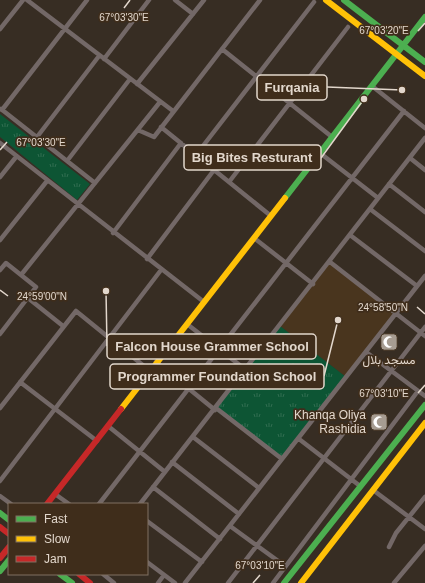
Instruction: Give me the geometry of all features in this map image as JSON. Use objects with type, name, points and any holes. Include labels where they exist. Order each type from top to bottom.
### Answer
[{"type":"main road","points":[[326,0],[425,76]]},
{"type":"main road","points":[[344,0],[425,62]]},
{"type":"main road","points":[[49,503],[156,362],[320,154],[425,17]]},
{"type":"main road","points":[[284,583],[425,405]]},
{"type":"main road","points":[[301,583],[425,423]]},
{"type":"main road","points":[[0,513],[8,519]]},
{"type":"main road","points":[[0,527],[8,533]]},
{"type":"main road","points":[[0,558],[8,548]]},
{"type":"main road","points":[[0,571],[8,561]]},
{"type":"main road","points":[[61,575],[72,583]]},
{"type":"main road","points":[[79,575],[90,583]]},
{"type":"street","points":[[0,29],[23,0]]},
{"type":"street","points":[[27,0],[173,111]]},
{"type":"street","points":[[88,0],[1,110],[95,184]]},
{"type":"street","points":[[37,137],[149,0]]},
{"type":"street","points":[[175,0],[193,14]]},
{"type":"street","points":[[137,84],[204,0]]},
{"type":"street","points":[[138,130],[154,137],[260,0]]},
{"type":"street","points":[[196,155],[314,2]]},
{"type":"street","points":[[229,182],[348,27]]},
{"type":"street","points":[[222,49],[332,137]]},
{"type":"street","points":[[67,161],[130,79]]},
{"type":"street","points":[[372,86],[425,128]]},
{"type":"street","points":[[21,275],[78,206],[160,102]]},
{"type":"street","points":[[100,503],[404,111]]},
{"type":"street","points":[[161,127],[271,216]]},
{"type":"street","points":[[141,503],[172,462],[216,409],[425,138]]},
{"type":"street","points":[[113,233],[181,143]]},
{"type":"street","points":[[0,144],[78,206],[204,302]]},
{"type":"street","points":[[320,154],[378,198]]},
{"type":"street","points":[[0,177],[16,156]]},
{"type":"street","points":[[410,158],[425,170]]},
{"type":"street","points":[[147,259],[214,170]]},
{"type":"street","points":[[0,240],[47,181]]},
{"type":"street","points":[[389,184],[425,212]]},
{"type":"street","points":[[370,209],[425,251]]},
{"type":"street","points":[[350,235],[417,286]]},
{"type":"street","points":[[254,238],[313,284]]},
{"type":"street","points":[[330,262],[423,335]]},
{"type":"street","points":[[0,270],[6,263],[36,288],[0,334]]},
{"type":"street","points":[[0,481],[161,270]]},
{"type":"street","points":[[186,583],[425,276]]},
{"type":"street","points":[[28,298],[63,326]]},
{"type":"street","points":[[0,408],[76,311],[150,371]]},
{"type":"street","points":[[187,324],[246,370]]},
{"type":"street","points":[[228,583],[391,371],[423,335],[425,327]]},
{"type":"street","points":[[366,352],[425,396]]},
{"type":"street","points":[[156,362],[282,459]]},
{"type":"street","points":[[20,382],[97,441]]},
{"type":"street","points":[[273,583],[418,391]]},
{"type":"street","points":[[108,426],[165,472]]},
{"type":"street","points":[[193,436],[259,488]]},
{"type":"street","points":[[299,439],[360,486]]},
{"type":"street","points":[[172,462],[239,514]]},
{"type":"street","points":[[153,487],[220,539]]},
{"type":"street","points":[[373,490],[425,528]]},
{"type":"street","points":[[55,494],[68,503]]},
{"type":"street","points":[[0,496],[9,503]]},
{"type":"street","points":[[389,548],[396,533],[425,497]]},
{"type":"street","points":[[148,522],[202,562]]},
{"type":"street","points":[[230,526],[258,544],[285,566]]},
{"type":"street","points":[[394,583],[425,546]]},
{"type":"street","points":[[148,563],[175,583]]},
{"type":"street","points":[[106,575],[114,583]]},
{"type":"street","points":[[158,583],[164,575]]},
{"type":"shaded area","points":[[330,262],[395,313],[346,377],[280,326]]},
{"type":"green space","points":[[0,114],[90,184],[77,200],[0,137]]},
{"type":"green space","points":[[280,326],[346,377],[282,459],[215,410]]},
{"type":"traffic: fast","points":[[344,0],[425,62]]},
{"type":"traffic: fast","points":[[285,198],[425,17]]},
{"type":"traffic: fast","points":[[284,583],[425,405]]},
{"type":"traffic: fast","points":[[0,513],[8,519]]},
{"type":"traffic: fast","points":[[0,571],[8,561]]},
{"type":"traffic: fast","points":[[61,575],[72,583]]},
{"type":"traffic: slow","points":[[326,0],[425,76]]},
{"type":"traffic: slow","points":[[121,409],[285,198]]},
{"type":"traffic: slow","points":[[301,583],[425,423]]},
{"type":"traffic: jam","points":[[48,503],[121,409]]},
{"type":"traffic: jam","points":[[0,527],[8,533]]},
{"type":"traffic: jam","points":[[0,558],[8,548]]},
{"type":"traffic: jam","points":[[80,575],[90,583]]},
{"type":"place","name":"Furqania","points":[[402,90]]},
{"type":"place","name":"Big Bites Resturant","points":[[364,99]]},
{"type":"place","name":"Falcon House Grammer School","points":[[106,291]]},
{"type":"place","name":"Programmer Foundation School","points":[[338,320]]},
{"type":"place","name":"مسجد بلال","points":[[389,342]]},
{"type":"place","name":"Khanqa Oliya Rashidia","points":[[379,422]]}]
